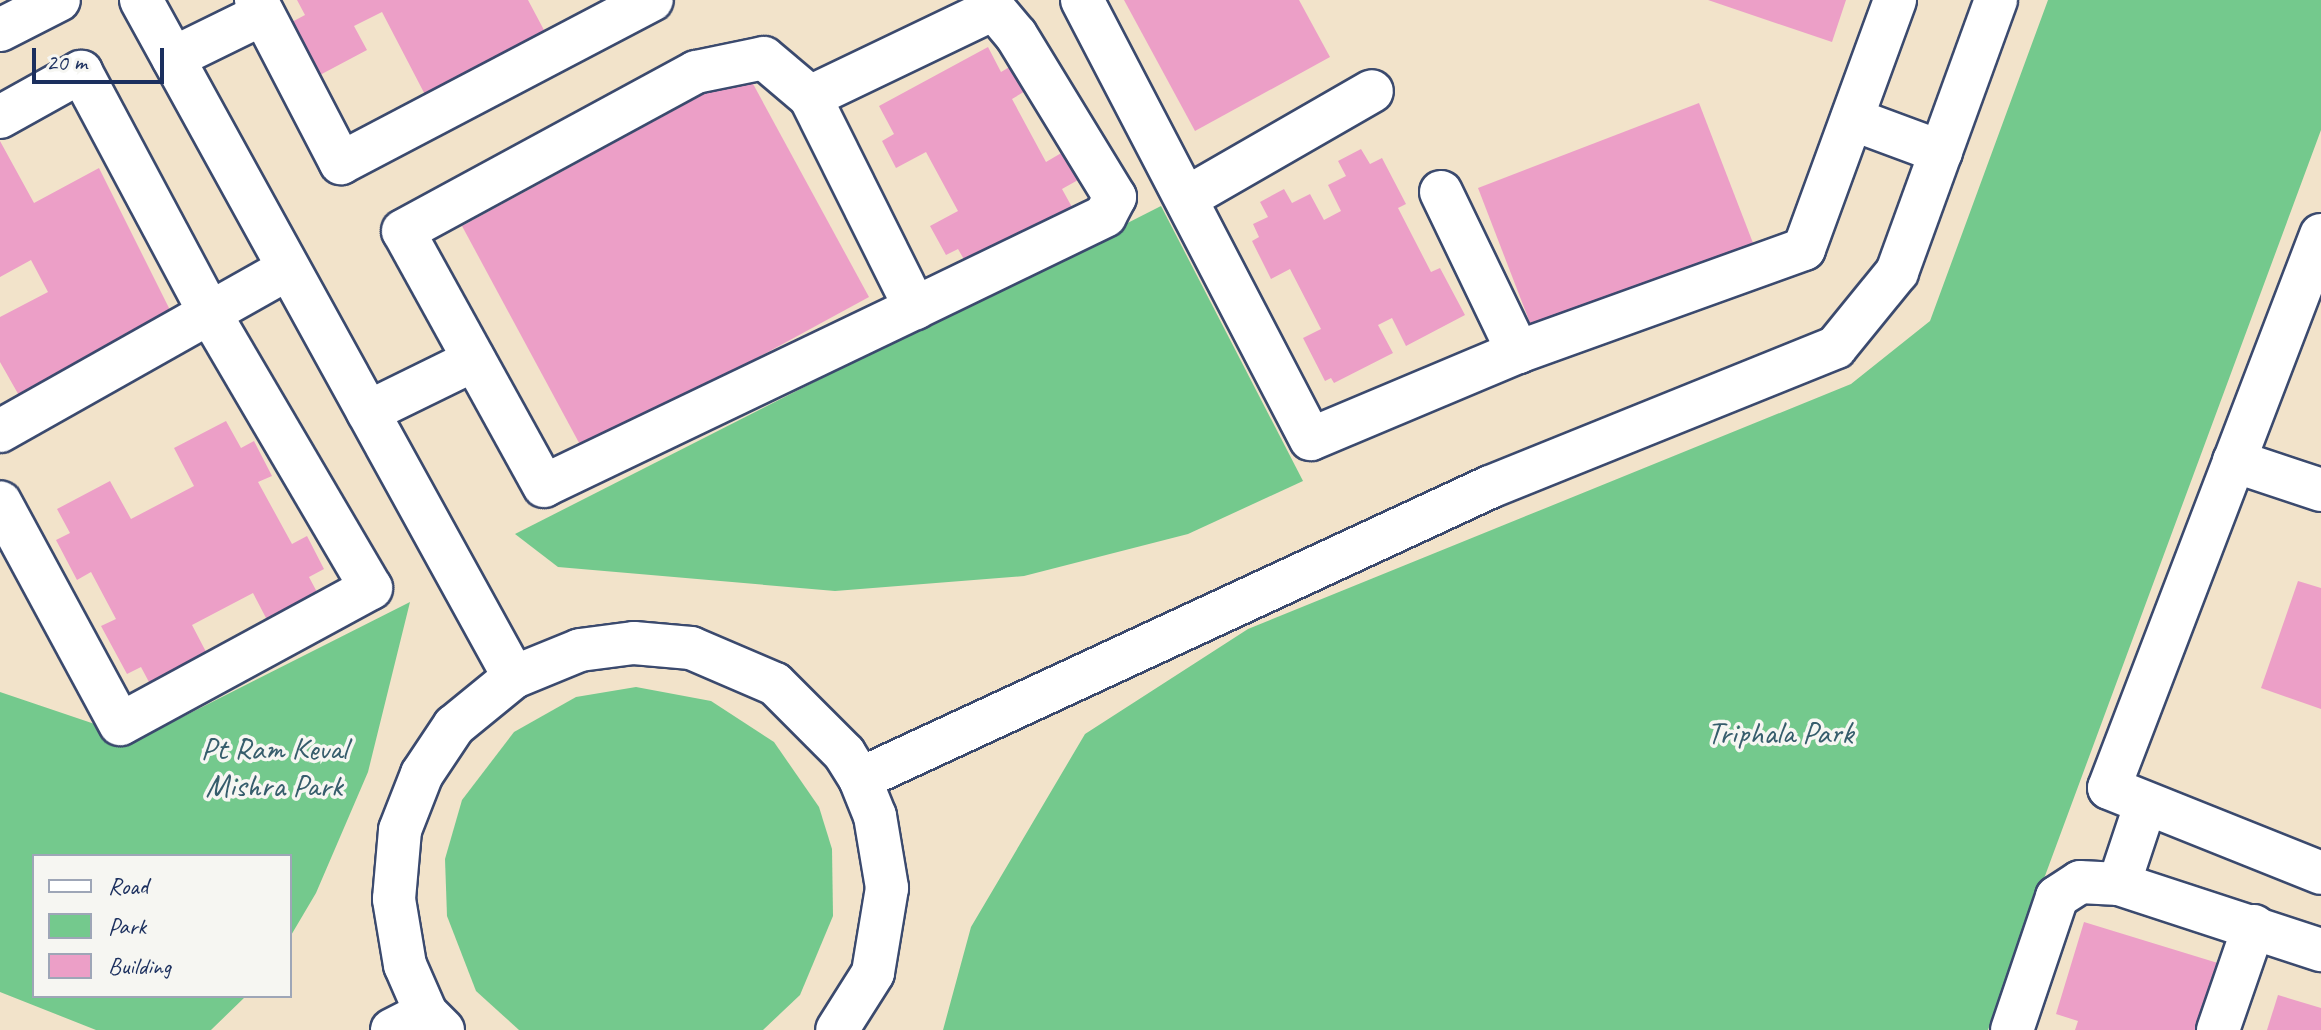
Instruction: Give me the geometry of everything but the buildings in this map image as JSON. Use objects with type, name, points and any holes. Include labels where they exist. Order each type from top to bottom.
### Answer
[{"type":"street","points":[[0,30],[59,0]]},
{"type":"street","points":[[141,0],[514,677]]},
{"type":"street","points":[[173,58],[260,7],[341,163],[652,0]]},
{"type":"street","points":[[1082,0],[1188,197],[1311,439],[1518,352],[1804,249],[1895,0]]},
{"type":"street","points":[[860,779],[1490,487],[1836,347],[1897,272],[1996,0]]},
{"type":"street","points":[[810,97],[994,9],[1016,35],[1115,197],[1105,216],[915,308],[544,486],[403,231],[696,72],[764,58],[810,97],[915,308]]},
{"type":"street","points":[[0,117],[81,72],[209,312],[371,588],[120,724],[0,502]]},
{"type":"street","points":[[1188,197],[1372,91]]},
{"type":"street","points":[[1852,119],[1941,152]]},
{"type":"street","points":[[1441,192],[1518,352]]},
{"type":"street","points":[[2321,235],[2109,788],[2321,873]]},
{"type":"street","points":[[0,431],[287,269]]},
{"type":"street","points":[[368,412],[474,360]]},
{"type":"street","points":[[2234,461],[2321,490]]},
{"type":"street","points":[[420,1024],[405,965],[394,899],[400,830],[422,774],[454,726],[514,677],[580,650],[634,643],[691,648],[775,684],[844,753],[860,779],[875,816],[887,888],[873,973],[837,1030]]},
{"type":"street","points":[[2119,884],[2146,803]]},
{"type":"street","points":[[2012,1030],[2057,897],[2080,882],[2119,884],[2321,950]]},
{"type":"street","points":[[2218,1030],[2254,926]]},
{"type":"green space","name":"Triphala Park","points":[[2048,0],[2321,0],[2321,130],[1988,1030],[943,1030],[971,927],[1085,734],[1248,629],[1851,384],[1930,321]]},
{"type":"green space","points":[[1161,206],[1303,481],[1188,534],[1024,576],[835,591],[558,567],[515,534]]},
{"type":"green space","name":"Pt Ram Keval Mishra Park","points":[[410,602],[368,772],[316,893],[292,934],[292,854],[32,854],[32,998],[244,998],[211,1030],[96,1030],[0,992],[0,692],[139,739]]},
{"type":"green space","points":[[636,687],[711,701],[774,742],[819,807],[832,849],[833,916],[800,995],[763,1030],[519,1030],[476,991],[447,916],[445,859],[462,800],[514,732],[576,697]]}]
